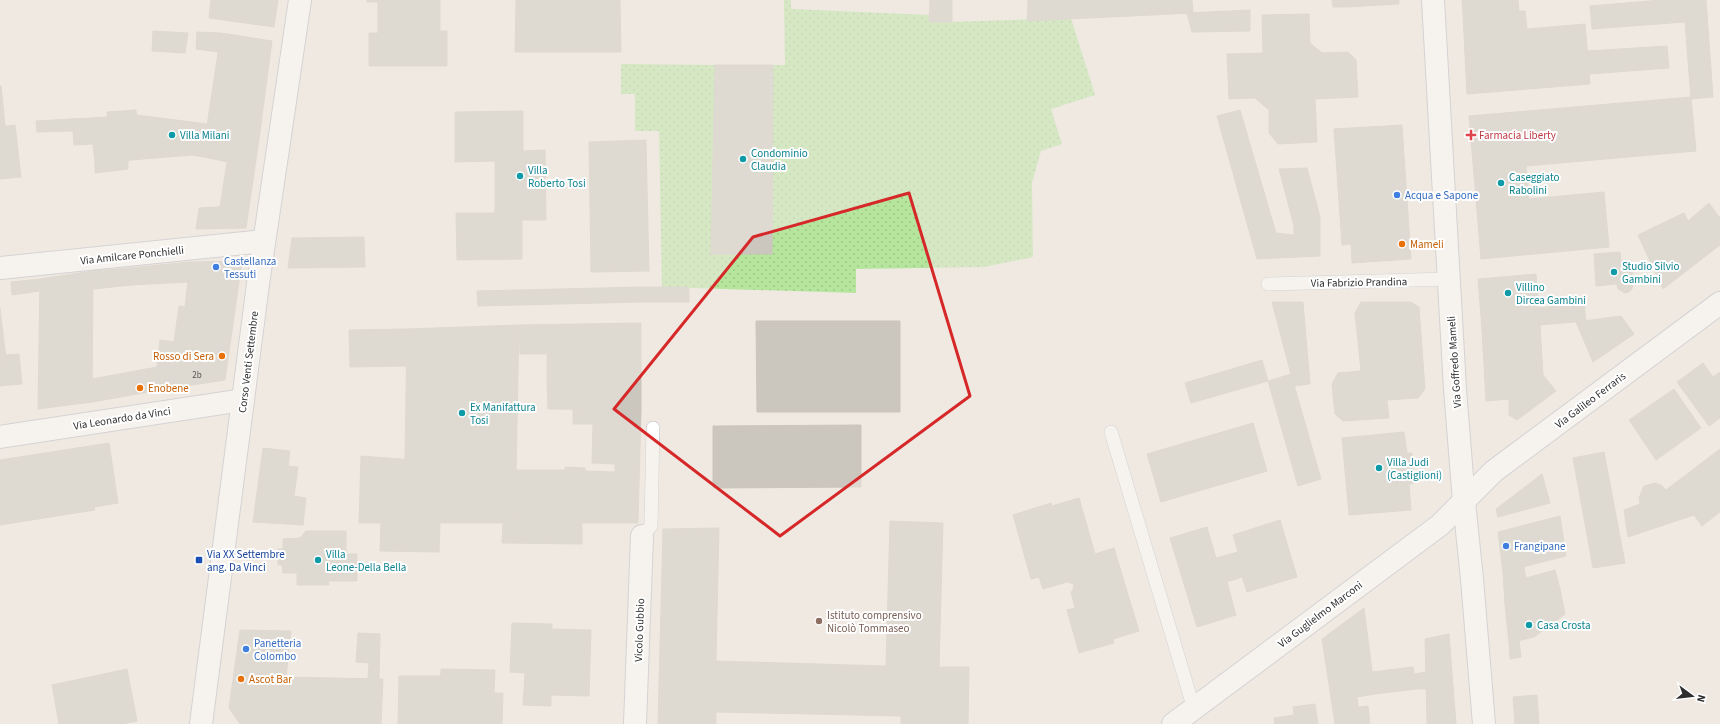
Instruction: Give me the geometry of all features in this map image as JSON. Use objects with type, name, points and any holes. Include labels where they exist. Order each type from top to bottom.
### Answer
[{"type":"street","name":"Corso Venti Settembre","points":[[201,724],[264,241],[300,0]]},
{"type":"street","name":"Via Goffredo Mameli","points":[[1433,0],[1449,279],[1464,502],[1484,724]]},
{"type":"street","name":"Via Amilcare Ponchielli","points":[[0,268],[264,241]]},
{"type":"street","name":"Via Galileo Ferraris","points":[[1464,502],[1494,471],[1720,303]]},
{"type":"street","name":"Via Leonardo da Vinci","points":[[0,437],[243,400]]},
{"type":"street","name":"Via Guglielmo Marconi","points":[[1173,724],[1440,525],[1464,502]]},
{"type":"street","name":"Vicolo Gubbio","points":[[635,724],[642,536]]},
{"type":"lane","name":"Via Fabrizio Prandina","points":[[1268,284],[1449,279]]},
{"type":"lane","points":[[642,536],[651,526],[653,428]]},
{"type":"lane","points":[[1111,432],[1194,709]]},
{"type":"highlighted area","points":[[909,193],[970,396],[780,536],[614,409],[753,237]]},
{"type":"green space","points":[[784,0],[791,0],[791,9],[930,15],[952,22],[1071,18],[1095,95],[1051,109],[1062,144],[1041,151],[1032,183],[1033,257],[984,267],[856,269],[856,293],[662,287],[659,131],[635,131],[635,94],[621,94],[621,64],[715,65],[711,253],[772,253],[773,65],[785,65]]},
{"type":"building","points":[[211,0],[278,0],[274,27],[209,18]]},
{"type":"building","points":[[367,0],[440,0],[440,31],[447,31],[447,66],[369,66],[369,33],[378,33],[378,2],[367,2]]},
{"type":"building","points":[[516,0],[620,0],[621,52],[515,52]]},
{"type":"building","points":[[930,0],[952,0],[952,22],[929,22]]},
{"type":"building","points":[[1028,0],[1192,0],[1193,13],[1027,21]]},
{"type":"building","points":[[1332,0],[1347,0],[1347,7],[1333,7]]},
{"type":"building","points":[[1347,0],[1399,0],[1399,4],[1347,7]]},
{"type":"building","points":[[1462,0],[1518,0],[1519,11],[1463,15]]},
{"type":"building","points":[[1661,0],[1706,0],[1713,97],[1691,99],[1685,22],[1592,29],[1590,6]]},
{"type":"building","points":[[1250,10],[1250,31],[1192,32],[1187,13]]},
{"type":"building","points":[[1525,11],[1527,29],[1585,24],[1590,84],[1467,94],[1463,15]]},
{"type":"building","points":[[1309,14],[1310,43],[1322,53],[1348,52],[1356,60],[1358,97],[1315,99],[1317,142],[1278,144],[1269,133],[1269,110],[1255,98],[1229,99],[1227,54],[1263,53],[1262,15]]},
{"type":"building","points":[[153,31],[188,33],[185,53],[152,51]]},
{"type":"building","points":[[197,32],[221,33],[218,52],[196,49]]},
{"type":"building","points":[[221,33],[272,41],[259,139],[205,139]]},
{"type":"building","points":[[1667,46],[1669,68],[1589,74],[1587,51]]},
{"type":"building","name":"Condominio Claudia","points":[[715,65],[773,65],[772,254],[711,254]]},
{"type":"building","points":[[0,86],[5,126],[0,127]]},
{"type":"building","name":"Caseggiato Rabolini","points":[[1691,97],[1696,151],[1526,166],[1529,199],[1604,192],[1609,247],[1481,259],[1469,116]]},
{"type":"building","points":[[136,110],[139,149],[109,151],[107,112]]},
{"type":"building","points":[[1240,110],[1276,233],[1294,235],[1294,226],[1279,169],[1307,168],[1320,217],[1320,256],[1257,259],[1217,116]]},
{"type":"building","name":"Villa Roberto Tosi","points":[[523,111],[523,151],[545,150],[546,220],[522,220],[522,259],[457,260],[456,213],[495,213],[495,161],[455,162],[455,112]]},
{"type":"building","name":"Villa Milani","points":[[137,115],[207,124],[205,139],[212,139],[209,158],[192,155],[95,163],[93,144],[74,145],[72,119],[107,117],[109,151],[139,149]]},
{"type":"building","points":[[72,119],[73,131],[37,132],[36,121]]},
{"type":"building","points":[[15,125],[21,177],[0,179],[0,127]]},
{"type":"building","points":[[1402,125],[1411,259],[1352,263],[1351,244],[1342,245],[1334,129]]},
{"type":"building","points":[[212,139],[259,139],[246,228],[196,229],[199,208],[220,207],[227,162],[209,158]]},
{"type":"building","points":[[646,140],[649,271],[591,272],[589,142]]},
{"type":"building","points":[[128,160],[128,169],[95,173],[95,163]]},
{"type":"building","points":[[1709,203],[1720,218],[1720,245],[1663,289],[1638,235],[1684,213],[1688,221]]},
{"type":"building","points":[[364,237],[365,267],[288,268],[292,238]]},
{"type":"building","name":"Studio Silvio Gambini","points":[[1620,252],[1621,261],[1631,260],[1633,283],[1632,289],[1625,293],[1618,289],[1617,284],[1596,286],[1594,254]]},
{"type":"building","points":[[242,261],[225,380],[172,388],[178,342],[174,342],[179,306],[185,307],[190,262]]},
{"type":"building","points":[[190,262],[188,282],[131,285],[129,268]]},
{"type":"building","points":[[129,268],[131,285],[94,289],[93,271]]},
{"type":"building","points":[[93,271],[92,402],[38,409],[40,279]]},
{"type":"building","name":"Villino Dircea Gambini","points":[[1536,274],[1540,325],[1482,330],[1478,279]]},
{"type":"building","points":[[40,279],[39,291],[12,295],[11,282]]},
{"type":"building","points":[[641,287],[689,287],[689,302],[642,302]]},
{"type":"building","points":[[641,287],[642,302],[478,306],[477,291]]},
{"type":"building","points":[[1272,302],[1303,302],[1310,384],[1294,386]]},
{"type":"building","points":[[1361,302],[1411,302],[1419,307],[1425,389],[1418,398],[1387,400],[1389,418],[1343,421],[1335,414],[1332,384],[1338,373],[1361,371],[1355,313]]},
{"type":"building","points":[[1584,303],[1586,321],[1540,325],[1538,308]]},
{"type":"building","points":[[0,308],[9,385],[0,386]]},
{"type":"building","points":[[1621,316],[1634,334],[1593,362],[1576,322]]},
{"type":"building","points":[[756,321],[900,321],[900,412],[757,412]]},
{"type":"building","points":[[641,323],[641,354],[520,354],[519,325]]},
{"type":"building","name":"Ex Manifattura Tosi","points":[[519,325],[515,523],[440,523],[441,462],[405,460],[407,329]]},
{"type":"building","points":[[1540,325],[1543,375],[1556,391],[1517,420],[1509,415],[1509,399],[1486,401],[1482,330]]},
{"type":"building","points":[[407,329],[407,366],[350,367],[349,330]]},
{"type":"building","points":[[160,340],[178,342],[172,388],[92,402],[92,379],[157,367]]},
{"type":"building","points":[[19,354],[22,384],[9,385],[6,355]]},
{"type":"building","points":[[547,354],[641,354],[641,384],[547,384]]},
{"type":"building","points":[[1262,360],[1268,381],[1191,403],[1185,383]]},
{"type":"building","points":[[1703,363],[1713,377],[1720,372],[1720,418],[1709,426],[1677,382]]},
{"type":"building","points":[[1291,374],[1321,479],[1298,486],[1268,381]]},
{"type":"building","points":[[547,384],[641,384],[641,410],[548,409]]},
{"type":"building","points":[[1674,389],[1701,428],[1656,460],[1629,420]]},
{"type":"building","points":[[573,410],[641,410],[638,523],[515,523],[516,470],[565,470],[565,467],[585,468],[585,471],[615,472],[615,464],[592,463],[593,424],[573,424]]},
{"type":"building","points":[[1253,423],[1267,471],[1161,502],[1147,454]]},
{"type":"building","points":[[861,425],[861,487],[713,488],[713,426]]},
{"type":"building","name":"Villa Judi (Castiglioni)","points":[[1404,432],[1407,453],[1412,453],[1414,483],[1409,484],[1411,510],[1349,515],[1342,438]]},
{"type":"building","points":[[109,443],[118,503],[94,507],[95,510],[0,525],[0,460]]},
{"type":"building","points":[[263,448],[290,451],[288,466],[298,467],[294,496],[306,498],[303,525],[253,522]]},
{"type":"building","points":[[1720,449],[1720,512],[1702,526],[1694,515],[1628,537],[1624,510],[1640,504],[1639,498],[1644,486],[1655,483],[1661,485],[1666,490]]},
{"type":"building","points":[[1604,452],[1625,563],[1593,568],[1573,458]]},
{"type":"building","points":[[361,456],[441,462],[440,523],[359,523]]},
{"type":"building","points":[[1542,474],[1550,503],[1498,517],[1496,509]]},
{"type":"building","points":[[1079,498],[1095,554],[1114,548],[1139,631],[1113,639],[1114,643],[1079,653],[1067,610],[1075,608],[1071,592],[1074,584],[1067,582],[1043,589],[1039,577],[1031,579],[1013,515],[1051,503],[1052,506]]},
{"type":"building","points":[[1560,516],[1566,556],[1503,572],[1498,532]]},
{"type":"building","points":[[1280,520],[1297,577],[1247,592],[1242,577],[1227,582],[1236,615],[1197,627],[1170,538],[1207,527],[1216,558],[1238,552],[1233,535]]},
{"type":"building","points":[[890,521],[943,523],[939,667],[969,667],[968,724],[901,724],[901,716],[716,712],[716,724],[658,724],[663,529],[719,528],[716,661],[886,666]]},
{"type":"building","points":[[381,523],[440,523],[439,552],[380,551]]},
{"type":"building","points":[[582,523],[582,544],[502,543],[503,524]]},
{"type":"building","name":"Villa Leone-Della Bella","points":[[306,531],[346,531],[346,554],[357,554],[357,581],[328,581],[329,585],[297,585],[297,573],[283,573],[282,565],[278,565],[278,549],[283,549],[283,539],[300,538]]},
{"type":"building","points":[[1524,567],[1526,578],[1555,570],[1560,589],[1505,605],[1503,572]]},
{"type":"building","name":"Casa Crosta","points":[[1560,589],[1565,614],[1534,637],[1509,643],[1505,605]]},
{"type":"building","points":[[1364,608],[1375,694],[1357,697],[1360,724],[1335,724],[1322,639]]},
{"type":"building","points":[[512,623],[552,624],[552,629],[591,630],[589,696],[551,695],[551,706],[523,705],[525,673],[510,672]]},
{"type":"building","points":[[240,630],[291,631],[286,677],[383,679],[381,724],[240,724],[229,708]]},
{"type":"building","points":[[358,633],[380,634],[379,679],[368,679],[369,663],[356,662]]},
{"type":"building","points":[[1449,634],[1456,724],[1427,724],[1425,639]]},
{"type":"building","points":[[1519,641],[1521,657],[1510,659],[1509,643]]},
{"type":"building","points":[[1413,667],[1416,689],[1375,694],[1372,672]]},
{"type":"building","points":[[127,669],[137,721],[122,724],[59,724],[52,685]]},
{"type":"building","points":[[441,669],[495,670],[494,693],[503,693],[502,724],[439,724]]},
{"type":"building","points":[[1426,672],[1427,689],[1416,689],[1414,674]]},
{"type":"building","points":[[399,676],[441,676],[439,724],[398,724]]},
{"type":"building","points":[[1537,695],[1539,724],[1515,724],[1513,697]]},
{"type":"building","points":[[1315,704],[1318,724],[1275,724],[1274,718],[1294,715],[1293,707]]},
{"type":"building","points":[[1368,706],[1370,724],[1360,724],[1358,707]]},
{"type":"place","name":"Villa Milani","points":[[172,135]]},
{"type":"place","name":"Farmacia Liberty","points":[[1471,135]]},
{"type":"place","name":"Condominio Claudia","points":[[743,159]]},
{"type":"place","name":"Villa Roberto Tosi","points":[[520,176]]},
{"type":"place","name":"Caseggiato Rabolini","points":[[1501,183]]},
{"type":"place","name":"Acqua e Sapone","points":[[1397,195]]},
{"type":"place","name":"Mameli","points":[[1402,244]]},
{"type":"place","name":"Castellanza Tessuti","points":[[216,267]]},
{"type":"place","name":"Studio Silvio Gambini","points":[[1614,272]]},
{"type":"place","name":"Villino Dircea Gambini","points":[[1508,293]]},
{"type":"place","name":"Rosso di Sera","points":[[222,356]]},
{"type":"place","name":"Enobene","points":[[140,388]]},
{"type":"place","name":"Ex Manifattura Tosi","points":[[462,413]]},
{"type":"place","name":"Villa Judi (Castiglioni)","points":[[1379,468]]},
{"type":"place","name":"Frangipane","points":[[1506,546]]},
{"type":"place","name":"Via XX Settembre ang. Da Vinci","points":[[199,560]]},
{"type":"place","name":"Villa Leone-Della Bella","points":[[318,560]]},
{"type":"place","name":"Istituto comprensivo Nicolò Tommaseo","points":[[819,621]]},
{"type":"place","name":"Casa Crosta","points":[[1529,625]]},
{"type":"place","name":"Panetteria Colombo","points":[[246,649]]},
{"type":"place","name":"Ascot Bar","points":[[241,679]]}]
